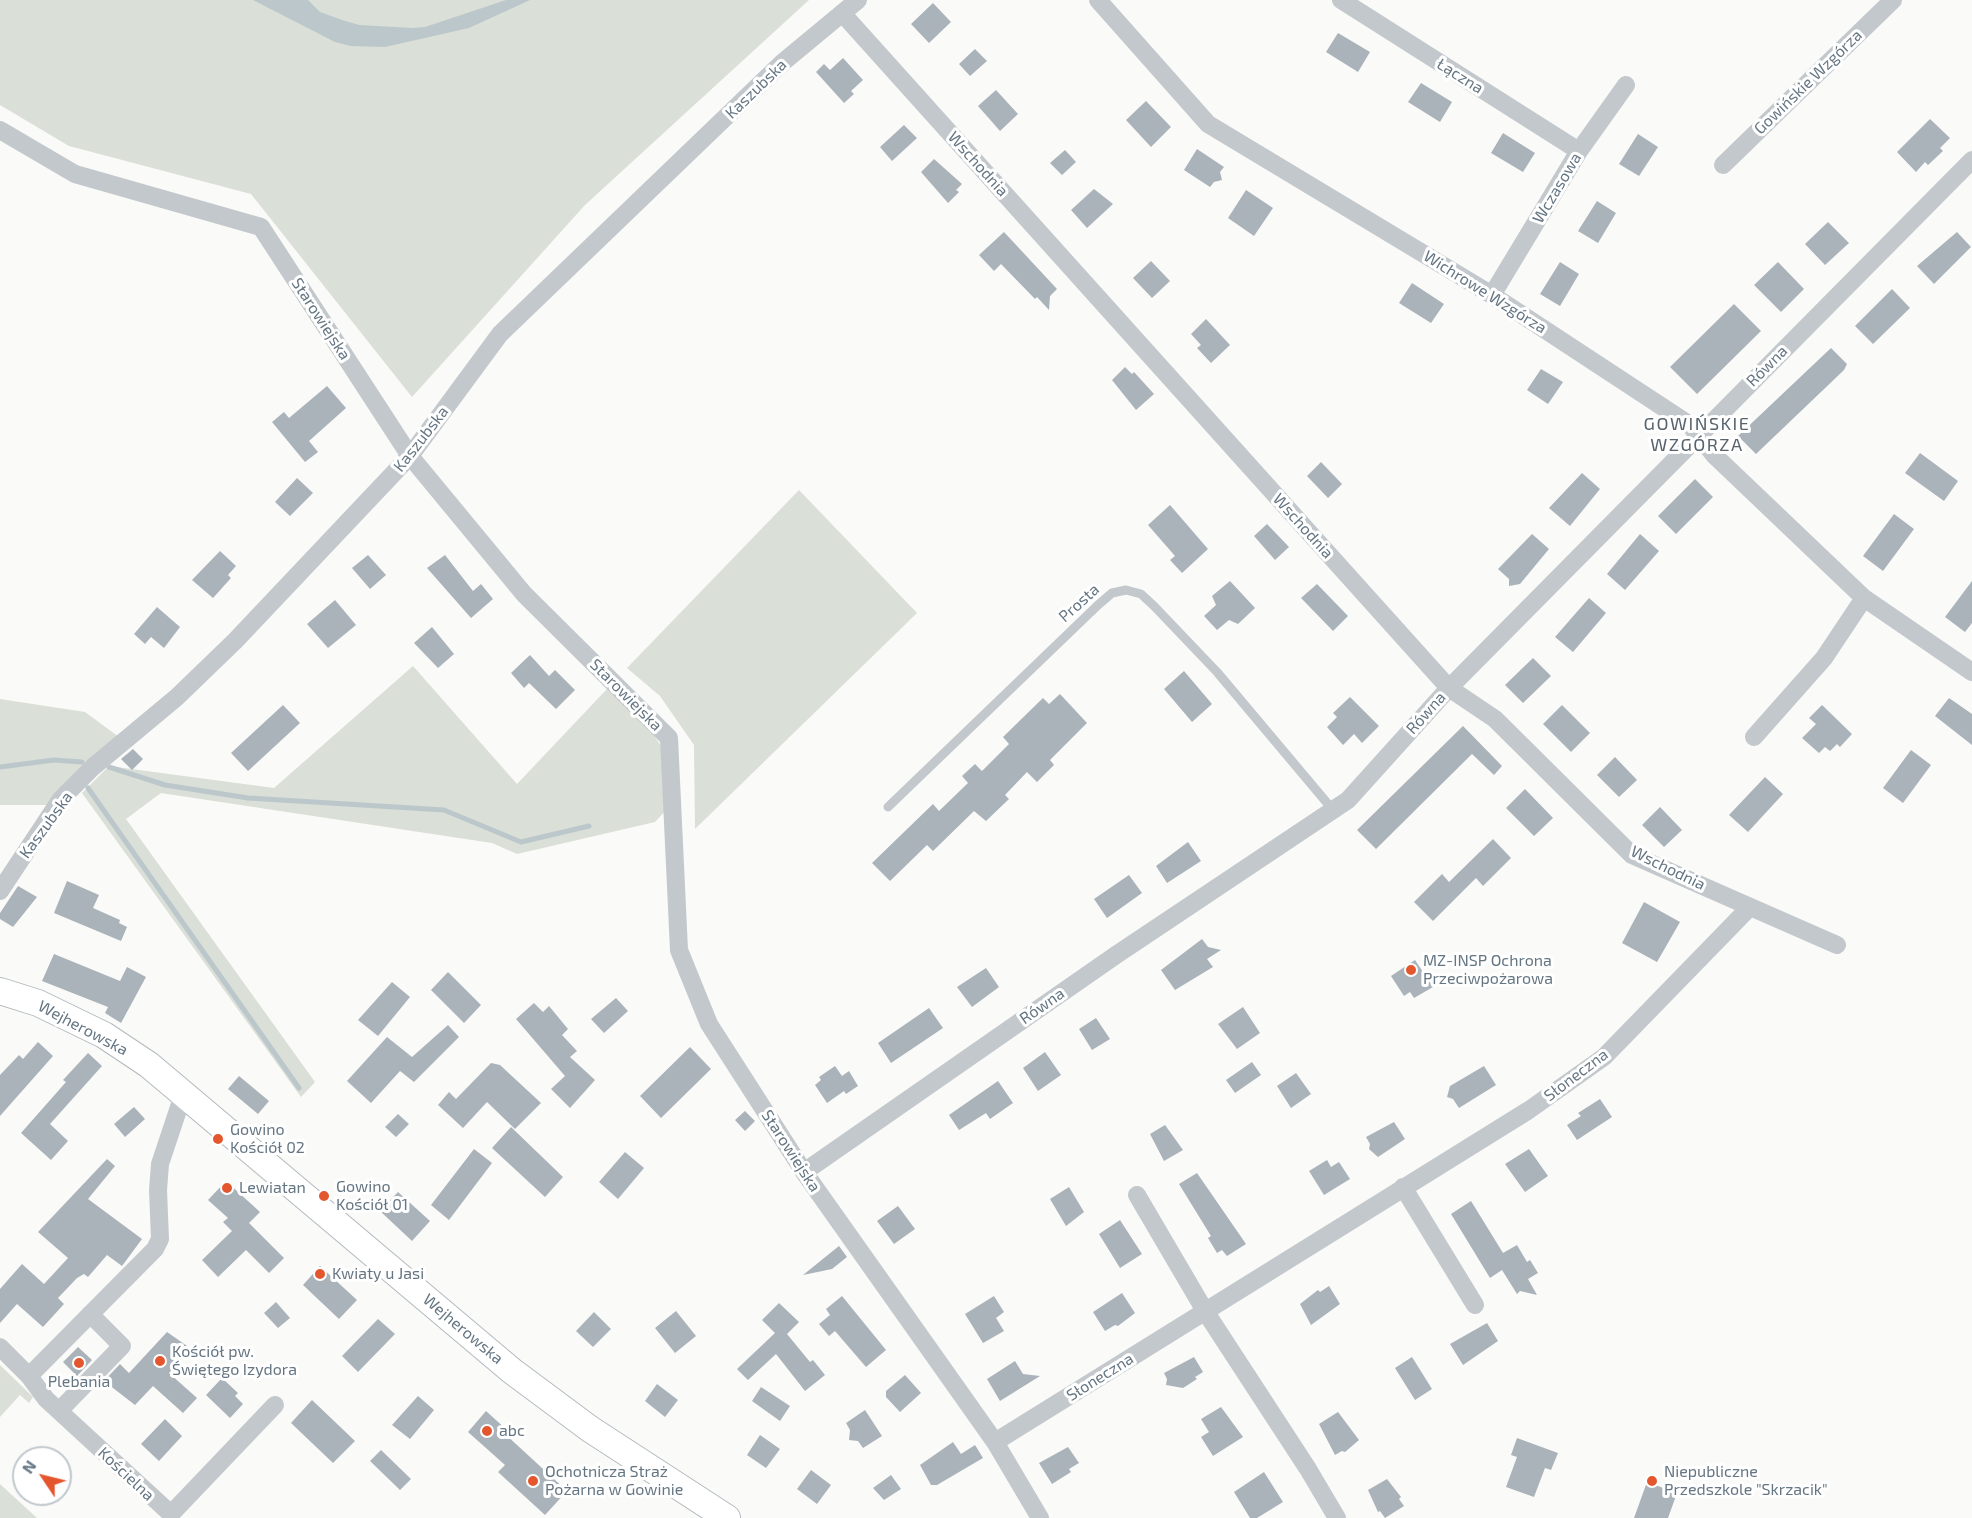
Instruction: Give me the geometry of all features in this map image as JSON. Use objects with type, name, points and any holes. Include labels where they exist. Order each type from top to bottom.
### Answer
[{"type":"street","name":"Kaszubska","points":[[0,891],[61,799],[93,767],[177,697],[235,641],[410,456],[500,334],[782,63],[858,0]]},
{"type":"street","name":"Wichrowe Wzgórza","points":[[1098,0],[1208,124],[1492,295],[1690,425],[1715,456],[1864,598],[1972,672]]},
{"type":"street","name":"Łączna","points":[[1341,0],[1579,151]]},
{"type":"street","name":"Gowińskie Wzgórza","points":[[1723,165],[1893,0]]},
{"type":"street","name":"Wschodnia","points":[[842,13],[1449,688],[1495,718],[1632,855],[1837,945]]},
{"type":"street","name":"Wczasowa","points":[[1492,295],[1579,151],[1626,85]]},
{"type":"street","name":"Starowiejska","points":[[0,130],[75,174],[261,227],[410,456],[524,594],[669,738],[679,950],[709,1024],[804,1172],[995,1442],[1040,1518]]},
{"type":"street","name":"Równa","points":[[804,1172],[1116,955],[1348,800],[1449,688],[1972,160]]},
{"type":"street","points":[[1754,737],[1824,658],[1864,598]]},
{"type":"street","name":"Słoneczna","points":[[995,1442],[1529,1110],[1604,1057],[1750,907]]},
{"type":"street","name":"Wejherowska","points":[[0,991],[38,1004],[104,1035],[149,1065],[512,1371],[590,1429],[726,1518]]},
{"type":"street","points":[[29,1376],[155,1249],[160,1239],[158,1190],[160,1164],[183,1092]]},
{"type":"street","points":[[1403,1187],[1475,1305]]},
{"type":"street","points":[[1137,1195],[1206,1311],[1308,1468],[1337,1518]]},
{"type":"street","points":[[59,1411],[122,1346],[90,1314]]},
{"type":"street","name":"Kościelna","points":[[0,1347],[29,1376],[46,1399],[171,1514],[275,1405]]},
{"type":"lane","name":"Prosta","points":[[888,807],[1098,604],[1112,593],[1126,590],[1141,594],[1209,664],[1333,810]]},
{"type":"shaded area","points":[[0,0],[809,0],[585,205],[412,397],[251,194],[69,146],[0,105]]},
{"type":"shaded area","points":[[253,0],[308,0],[320,12],[359,25],[413,28],[425,27],[506,0],[530,0],[469,28],[385,47],[351,46],[335,42]]},
{"type":"shaded area","points":[[799,490],[917,613],[695,829],[694,745],[660,696],[627,668]]},
{"type":"shaded area","points":[[413,666],[517,784],[607,689],[641,717],[664,750],[667,809],[655,822],[517,854],[492,843],[161,793],[126,819],[315,1082],[301,1097],[82,793],[109,766],[274,788]]},
{"type":"shaded area","points":[[0,699],[85,712],[119,737],[50,805],[0,805]]},
{"type":"shaded area","points":[[0,1365],[33,1397],[29,1403],[20,1395],[0,1417]]},
{"type":"shaded area","points":[[0,1484],[12,1495],[12,1506],[24,1506],[37,1518],[0,1518]]},
{"type":"building","points":[[933,3],[951,22],[929,43],[911,24]]},
{"type":"building","points":[[1338,33],[1370,52],[1358,72],[1326,52]]},
{"type":"building","points":[[975,49],[987,61],[970,76],[959,64]]},
{"type":"building","points":[[843,58],[863,80],[851,91],[854,94],[844,103],[816,72],[824,64],[830,70]]},
{"type":"building","points":[[1421,83],[1452,102],[1440,122],[1408,102]]},
{"type":"building","points":[[996,90],[1018,114],[1000,131],[978,106]]},
{"type":"building","points":[[1146,101],[1171,127],[1151,147],[1126,120]]},
{"type":"building","points":[[1930,119],[1950,138],[1940,148],[1943,151],[1928,165],[1925,162],[1916,172],[1897,152]]},
{"type":"building","points":[[904,125],[917,138],[892,161],[880,147]]},
{"type":"building","points":[[1503,133],[1535,153],[1523,172],[1491,153]]},
{"type":"building","points":[[1638,134],[1658,147],[1639,176],[1619,164]]},
{"type":"building","points":[[1197,149],[1224,167],[1220,172],[1222,180],[1214,182],[1210,187],[1184,170]]},
{"type":"building","points":[[1065,150],[1076,162],[1062,175],[1050,163]]},
{"type":"building","points":[[934,159],[962,184],[956,190],[959,192],[948,203],[921,172]]},
{"type":"building","points":[[1094,189],[1113,204],[1087,228],[1071,210]]},
{"type":"building","points":[[1246,190],[1273,208],[1254,236],[1228,218]]},
{"type":"building","points":[[1597,201],[1616,213],[1598,243],[1578,231]]},
{"type":"building","points":[[1828,222],[1849,243],[1825,265],[1805,244]]},
{"type":"building","points":[[1004,232],[1057,289],[1050,296],[1049,310],[1001,264],[994,271],[979,255]]},
{"type":"building","points":[[1957,232],[1971,247],[1934,284],[1917,266]]},
{"type":"building","points":[[1151,261],[1170,281],[1152,298],[1133,278]]},
{"type":"building","points":[[1560,262],[1579,274],[1560,306],[1540,294]]},
{"type":"building","points":[[1778,262],[1804,289],[1781,312],[1754,285]]},
{"type":"building","points":[[1412,283],[1444,304],[1431,323],[1399,303]]},
{"type":"building","points":[[1892,289],[1910,308],[1873,344],[1855,326]]},
{"type":"building","points":[[1734,304],[1761,331],[1697,394],[1670,367]]},
{"type":"building","points":[[1206,319],[1230,345],[1211,363],[1197,348],[1201,345],[1191,334]]},
{"type":"building","points":[[1831,348],[1847,364],[1844,370],[1756,454],[1738,436]]},
{"type":"building","points":[[1125,367],[1132,374],[1134,372],[1154,394],[1136,410],[1112,380]]},
{"type":"building","points":[[1541,369],[1563,382],[1548,404],[1527,390]]},
{"type":"building","points":[[327,386],[346,408],[309,441],[318,452],[305,462],[272,422],[284,412],[289,418]]},
{"type":"building","points":[[1920,453],[1958,481],[1944,501],[1905,473]]},
{"type":"building","points":[[1321,462],[1342,484],[1328,498],[1307,476]]},
{"type":"building","points":[[1582,473],[1600,489],[1570,526],[1549,508]]},
{"type":"building","points":[[297,478],[313,493],[290,516],[275,502]]},
{"type":"building","points":[[1695,479],[1713,497],[1676,534],[1658,516]]},
{"type":"building","points":[[1170,505],[1208,549],[1182,573],[1170,560],[1175,556],[1148,525]]},
{"type":"building","points":[[1894,514],[1914,529],[1883,571],[1863,556]]},
{"type":"building","points":[[1267,524],[1289,547],[1275,560],[1254,536]]},
{"type":"building","points":[[1532,534],[1549,549],[1520,584],[1509,586],[1509,579],[1498,569]]},
{"type":"building","points":[[1640,534],[1659,551],[1625,590],[1607,574]]},
{"type":"building","points":[[220,551],[236,566],[228,575],[231,578],[213,598],[192,580]]},
{"type":"building","points":[[368,555],[386,575],[370,589],[352,568]]},
{"type":"building","points":[[445,555],[473,591],[481,584],[493,599],[471,618],[427,568]]},
{"type":"building","points":[[1230,581],[1255,608],[1238,624],[1229,620],[1217,630],[1204,616],[1216,605],[1212,596]]},
{"type":"building","points":[[1972,581],[1972,623],[1965,632],[1945,617]]},
{"type":"building","points":[[1317,584],[1348,616],[1333,631],[1301,598]]},
{"type":"building","points":[[1589,598],[1606,613],[1573,652],[1555,637]]},
{"type":"building","points":[[335,600],[356,625],[328,648],[307,624]]},
{"type":"building","points":[[157,607],[180,627],[164,648],[151,637],[145,644],[134,634]]},
{"type":"building","points":[[432,627],[454,654],[438,668],[414,643]]},
{"type":"building","points":[[530,655],[549,676],[555,670],[575,690],[556,709],[529,683],[524,688],[511,673]]},
{"type":"building","points":[[1533,658],[1551,676],[1523,703],[1505,685]]},
{"type":"building","points":[[1184,671],[1212,704],[1192,722],[1164,689]]},
{"type":"building","points":[[1060,694],[1087,723],[1050,760],[1054,765],[1037,782],[1027,772],[1005,795],[1009,799],[986,821],[974,811],[933,851],[927,845],[890,881],[872,863],[933,804],[939,811],[968,783],[962,776],[975,764],[982,771],[1009,744],[1003,737],[1043,698],[1049,704]]},
{"type":"building","points":[[1350,697],[1379,726],[1362,743],[1354,734],[1343,745],[1327,727],[1337,717],[1333,713]]},
{"type":"building","points":[[1949,698],[1972,714],[1972,745],[1935,716]]},
{"type":"building","points":[[283,705],[300,723],[248,771],[231,753]]},
{"type":"building","points":[[1562,705],[1590,733],[1571,752],[1543,724]]},
{"type":"building","points":[[1822,705],[1852,734],[1840,747],[1837,744],[1830,751],[1825,747],[1819,753],[1802,738],[1816,724],[1809,718]]},
{"type":"building","points":[[1463,726],[1502,766],[1494,775],[1472,754],[1376,849],[1357,830]]},
{"type":"building","points":[[133,749],[143,759],[132,770],[121,759]]},
{"type":"building","points":[[1911,750],[1931,765],[1903,803],[1883,788]]},
{"type":"building","points":[[1615,757],[1637,780],[1619,797],[1597,775]]},
{"type":"building","points":[[1765,777],[1783,794],[1748,832],[1729,815]]},
{"type":"building","points":[[1525,789],[1553,818],[1534,836],[1506,808]]},
{"type":"building","points":[[1660,807],[1682,830],[1664,847],[1642,825]]},
{"type":"building","points":[[1493,839],[1511,858],[1483,886],[1476,878],[1433,921],[1414,902],[1442,874],[1449,882]]},
{"type":"building","points":[[1188,842],[1201,861],[1167,883],[1156,866]]},
{"type":"building","points":[[1129,875],[1142,893],[1107,918],[1094,899]]},
{"type":"building","points":[[67,881],[99,895],[93,908],[120,920],[119,923],[127,927],[121,941],[54,913]]},
{"type":"building","points":[[18,886],[37,897],[13,927],[0,919],[0,913]]},
{"type":"building","points":[[1644,902],[1680,922],[1657,962],[1622,943]]},
{"type":"building","points":[[1202,939],[1208,947],[1221,950],[1207,959],[1213,967],[1175,990],[1161,970]]},
{"type":"building","points":[[54,954],[120,981],[127,967],[146,977],[121,1023],[105,1013],[108,1007],[42,981]]},
{"type":"building","name":"MZ-INSP Ochrona Przeciwpożarowa","points":[[1415,960],[1433,987],[1414,998],[1410,992],[1404,996],[1391,976]]},
{"type":"building","points":[[986,968],[999,987],[972,1007],[957,987]]},
{"type":"building","points":[[448,972],[481,1005],[464,1023],[431,990]]},
{"type":"building","points":[[392,982],[410,997],[378,1036],[358,1020]]},
{"type":"building","points":[[616,998],[628,1011],[604,1033],[591,1019]]},
{"type":"building","points":[[534,1003],[543,1012],[549,1006],[568,1029],[562,1035],[577,1051],[570,1057],[595,1080],[570,1108],[551,1089],[565,1076],[516,1019]]},
{"type":"building","points":[[1243,1007],[1260,1033],[1237,1049],[1218,1024]]},
{"type":"building","points":[[929,1008],[943,1028],[891,1063],[878,1043]]},
{"type":"building","points":[[1096,1018],[1110,1039],[1092,1050],[1079,1029]]},
{"type":"building","points":[[448,1025],[459,1037],[414,1082],[400,1071],[371,1103],[347,1081],[387,1037],[412,1057]]},
{"type":"building","points":[[38,1042],[53,1056],[0,1116],[0,1075],[19,1055],[23,1059]]},
{"type":"building","points":[[690,1047],[711,1069],[661,1118],[640,1096]]},
{"type":"building","points":[[1045,1052],[1061,1075],[1038,1091],[1023,1068]]},
{"type":"building","points":[[88,1053],[102,1066],[50,1124],[68,1141],[51,1160],[21,1133],[66,1082],[63,1080]]},
{"type":"building","points":[[1252,1062],[1261,1075],[1235,1093],[1226,1080]]},
{"type":"building","points":[[491,1063],[500,1065],[541,1103],[515,1129],[487,1102],[463,1128],[438,1105],[449,1092],[456,1099]]},
{"type":"building","points":[[835,1066],[842,1076],[849,1071],[858,1086],[846,1094],[844,1091],[827,1103],[815,1085],[821,1080],[819,1077]]},
{"type":"building","points":[[1484,1066],[1496,1085],[1459,1108],[1453,1099],[1447,1097],[1450,1086]]},
{"type":"building","points":[[1296,1073],[1311,1094],[1291,1108],[1277,1086]]},
{"type":"building","points":[[239,1076],[269,1101],[258,1114],[228,1089]]},
{"type":"building","points":[[998,1081],[1013,1103],[990,1119],[986,1113],[959,1130],[949,1115]]},
{"type":"building","points":[[1600,1099],[1612,1117],[1577,1140],[1567,1125],[1581,1116],[1578,1113]]},
{"type":"building","points":[[134,1107],[145,1119],[125,1137],[114,1124]]},
{"type":"building","points":[[745,1111],[755,1121],[745,1131],[735,1120]]},
{"type":"building","points":[[398,1114],[409,1124],[396,1137],[385,1127]]},
{"type":"building","points":[[1394,1122],[1405,1139],[1378,1157],[1369,1149],[1370,1144],[1366,1137]]},
{"type":"building","points":[[1165,1125],[1183,1150],[1164,1161],[1150,1134]]},
{"type":"building","points":[[511,1127],[563,1177],[545,1197],[492,1148]]},
{"type":"building","points":[[474,1149],[492,1163],[449,1220],[431,1205]]},
{"type":"building","points":[[1529,1149],[1548,1176],[1525,1192],[1505,1164]]},
{"type":"building","points":[[625,1152],[644,1168],[618,1199],[599,1182]]},
{"type":"building","points":[[107,1159],[115,1166],[88,1199],[142,1239],[122,1266],[107,1255],[88,1277],[84,1274],[77,1278],[58,1298],[64,1304],[43,1327],[17,1304],[0,1323],[0,1289],[22,1264],[44,1284],[68,1258],[38,1232]]},
{"type":"building","points":[[1327,1160],[1331,1167],[1339,1162],[1350,1179],[1324,1195],[1309,1171]]},
{"type":"building","points":[[1197,1173],[1246,1244],[1227,1256],[1222,1250],[1217,1253],[1208,1238],[1211,1236],[1179,1184]]},
{"type":"building","points":[[226,1181],[260,1212],[249,1223],[284,1258],[269,1273],[246,1250],[218,1277],[202,1260],[232,1231],[223,1222],[228,1218],[208,1200]]},
{"type":"building","points":[[1069,1187],[1084,1212],[1066,1226],[1050,1199]]},
{"type":"building","points":[[398,1192],[430,1221],[412,1241],[380,1211]]},
{"type":"building","points":[[1471,1201],[1503,1253],[1517,1245],[1527,1262],[1530,1260],[1538,1273],[1528,1279],[1537,1295],[1520,1291],[1517,1294],[1502,1270],[1490,1278],[1451,1214]]},
{"type":"building","points":[[898,1206],[915,1229],[894,1244],[877,1221]]},
{"type":"building","points":[[1120,1220],[1142,1254],[1120,1268],[1099,1234]]},
{"type":"building","points":[[839,1246],[847,1257],[832,1269],[803,1275]]},
{"type":"building","points":[[320,1266],[357,1300],[339,1319],[303,1285]]},
{"type":"building","points":[[1329,1286],[1340,1304],[1311,1325],[1300,1304],[1318,1290],[1320,1292]]},
{"type":"building","points":[[1122,1293],[1135,1313],[1118,1326],[1115,1325],[1105,1331],[1093,1312]]},
{"type":"building","points":[[842,1296],[886,1350],[866,1367],[835,1331],[829,1336],[819,1324],[830,1315],[826,1309]]},
{"type":"building","points":[[994,1296],[1004,1312],[996,1318],[1004,1331],[983,1343],[965,1314]]},
{"type":"building","points":[[276,1302],[290,1318],[278,1328],[264,1313]]},
{"type":"building","points":[[779,1303],[799,1322],[787,1334],[810,1362],[813,1360],[825,1375],[805,1391],[776,1354],[748,1380],[737,1369],[775,1333],[762,1320]]},
{"type":"building","points":[[676,1311],[696,1336],[675,1353],[655,1328]]},
{"type":"building","points":[[594,1312],[611,1329],[593,1347],[576,1331]]},
{"type":"building","points":[[378,1319],[395,1334],[358,1372],[342,1356]]},
{"type":"building","points":[[1487,1323],[1498,1341],[1463,1365],[1450,1344]]},
{"type":"building","points":[[167,1332],[190,1348],[169,1373],[197,1398],[183,1413],[153,1386],[135,1405],[104,1381],[120,1364],[129,1373]]},
{"type":"building","name":"Plebania","points":[[78,1347],[92,1360],[77,1376],[63,1362]]},
{"type":"building","points":[[1194,1357],[1203,1372],[1195,1377],[1197,1379],[1183,1388],[1166,1385],[1167,1379],[1164,1373]]},
{"type":"building","points":[[1412,1357],[1432,1389],[1415,1400],[1395,1368]]},
{"type":"building","points":[[1015,1361],[1023,1374],[1040,1376],[1000,1401],[987,1379]]},
{"type":"building","points":[[905,1375],[921,1393],[900,1412],[886,1397],[886,1391]]},
{"type":"building","points":[[222,1378],[238,1393],[235,1396],[243,1404],[230,1418],[206,1395]]},
{"type":"building","points":[[657,1384],[678,1400],[665,1417],[645,1401]]},
{"type":"building","points":[[761,1387],[790,1406],[780,1421],[752,1401]]},
{"type":"building","points":[[418,1396],[434,1410],[410,1439],[392,1425]]},
{"type":"building","points":[[312,1400],[355,1441],[333,1463],[291,1423]]},
{"type":"building","points":[[1221,1407],[1243,1437],[1213,1456],[1201,1437],[1209,1432],[1201,1419]]},
{"type":"building","points":[[865,1410],[882,1436],[863,1448],[858,1441],[849,1440],[850,1430],[846,1423]]},
{"type":"building","name":"Ochotnicza Straż Pożarna w Gowinie","points":[[486,1411],[507,1430],[504,1433],[567,1491],[545,1515],[498,1472],[505,1465],[468,1432]]},
{"type":"building","points":[[1338,1412],[1359,1440],[1345,1452],[1342,1451],[1335,1455],[1319,1424]]},
{"type":"building","points":[[165,1419],[182,1436],[159,1461],[141,1444]]},
{"type":"building","points":[[760,1435],[780,1449],[766,1468],[747,1455]]},
{"type":"building","points":[[1517,1438],[1558,1453],[1551,1470],[1545,1468],[1534,1497],[1506,1487],[1517,1457],[1511,1455]]},
{"type":"building","points":[[953,1442],[961,1454],[975,1445],[983,1458],[937,1485],[931,1485],[920,1465]]},
{"type":"building","points":[[1068,1447],[1079,1463],[1069,1469],[1071,1472],[1052,1484],[1039,1463]]},
{"type":"building","points":[[381,1450],[411,1479],[400,1490],[370,1461]]},
{"type":"building","points":[[811,1470],[831,1485],[817,1504],[797,1489]]},
{"type":"building","points":[[1264,1472],[1283,1502],[1257,1518],[1250,1518],[1234,1492]]},
{"type":"building","points":[[891,1475],[901,1489],[884,1500],[873,1488]]},
{"type":"building","points":[[1387,1479],[1401,1497],[1399,1499],[1404,1506],[1385,1518],[1380,1511],[1378,1512],[1368,1490]]},
{"type":"building","name":"Niepubliczne Przedszkole \"Skrzacik\"","points":[[1647,1482],[1677,1493],[1668,1518],[1634,1518]]},
{"type":"waterway","points":[[0,767],[54,760],[82,762]]},
{"type":"waterway","points":[[109,767],[165,785],[248,798],[444,810],[521,842],[589,826]]},
{"type":"waterway","points":[[88,788],[299,1088]]},
{"type":"place","name":"MZ-INSP Ochrona Przeciwpożarowa","points":[[1411,970]]},
{"type":"place","name":"Gowino Kościół 02","points":[[218,1139]]},
{"type":"place","name":"Lewiatan","points":[[227,1188]]},
{"type":"place","name":"Gowino Kościół 01","points":[[324,1196]]},
{"type":"place","name":"Kwiaty u Jasi","points":[[320,1274]]},
{"type":"place","name":"Kościół pw. Świętego Izydora","points":[[160,1361]]},
{"type":"place","name":"Plebania","points":[[79,1363]]},
{"type":"place","name":"abc","points":[[487,1431]]},
{"type":"place","name":"Ochotnicza Straż Pożarna w Gowinie","points":[[533,1481]]},
{"type":"place","name":"Niepubliczne Przedszkole \"Skrzacik\"","points":[[1652,1481]]},
{"type":"district","name":"GOWIŃSKIE WZGÓRZA","points":[[1697,434]]}]
